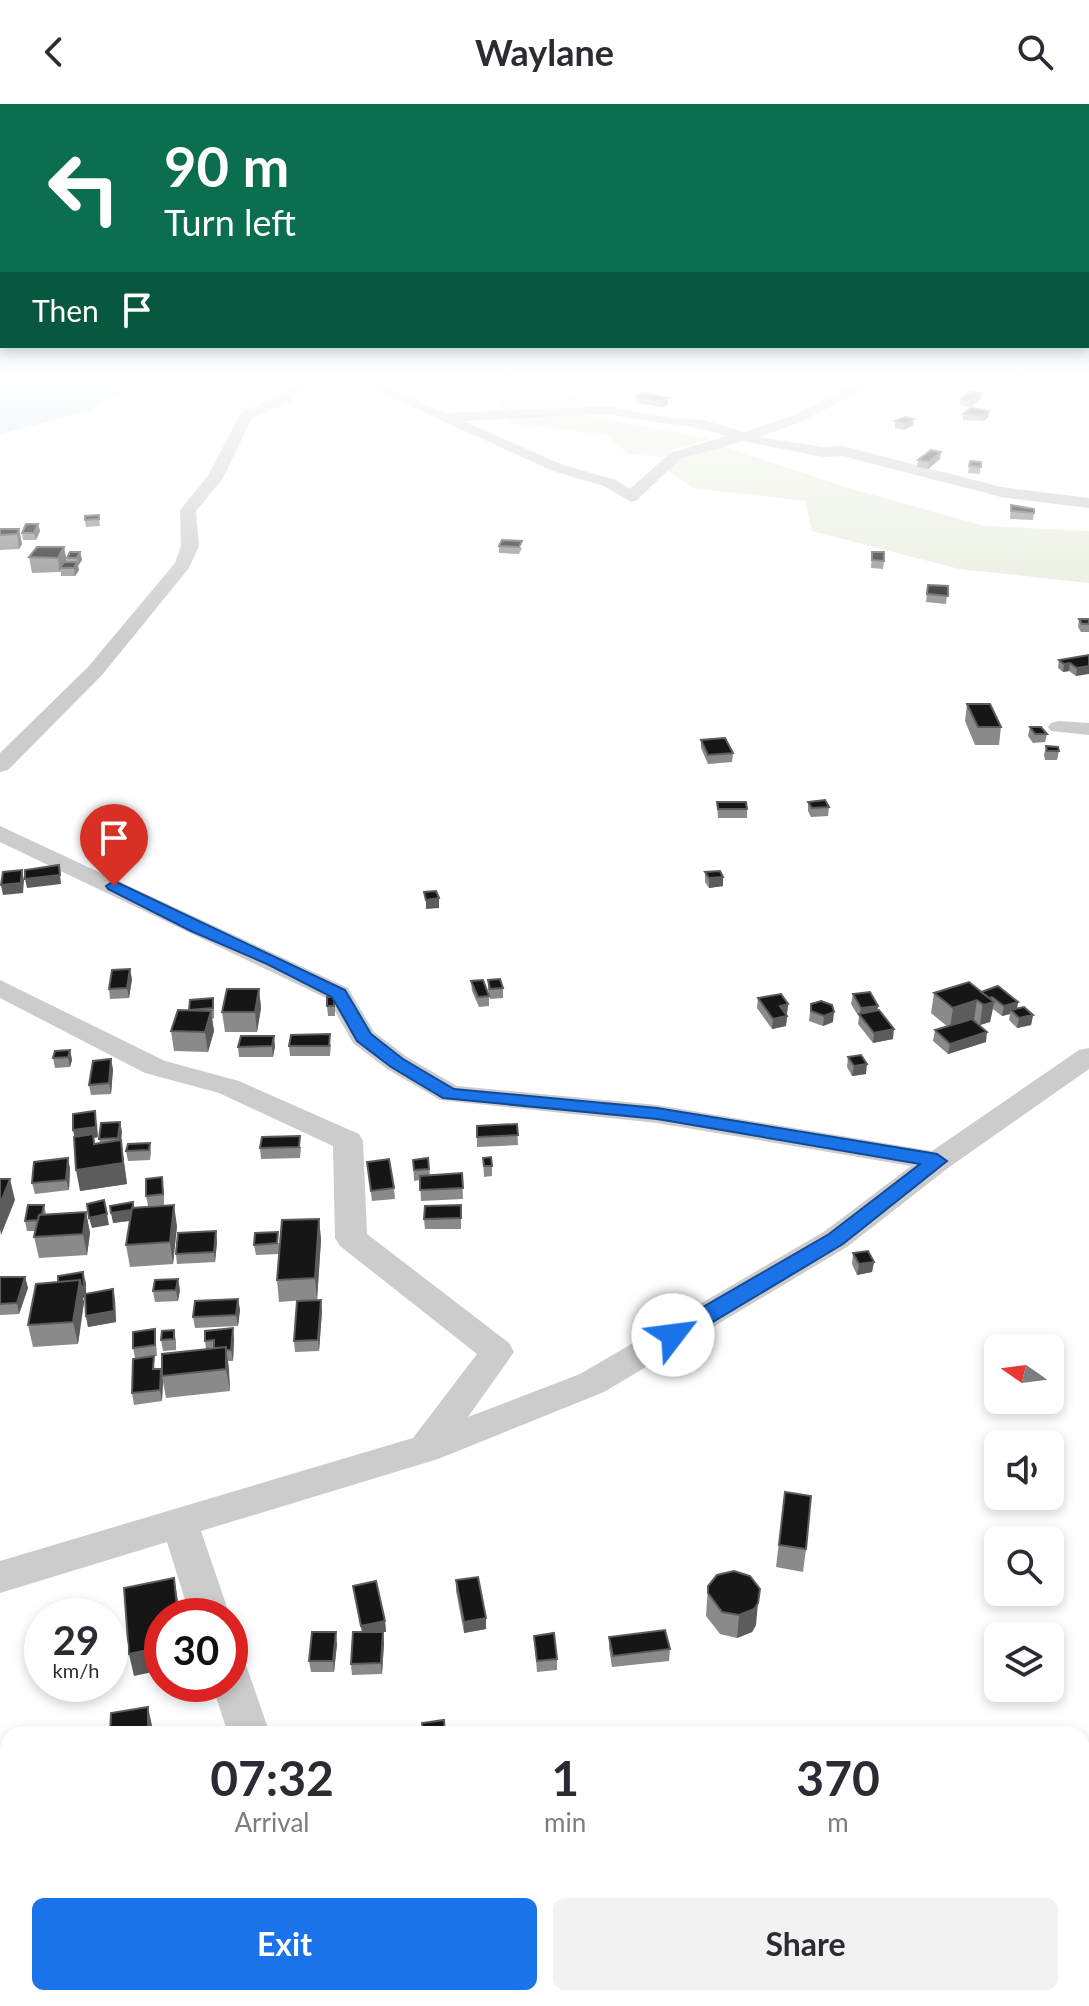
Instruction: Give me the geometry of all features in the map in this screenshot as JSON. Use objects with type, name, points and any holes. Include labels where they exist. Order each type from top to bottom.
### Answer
[{"type":"street","points":[[0,765],[95,671],[183,564],[190,546],[188,510],[219,471]]},
{"type":"street","points":[[568,471],[610,483],[631,497],[658,471]]},
{"type":"street","points":[[911,471],[1001,492],[1089,503]]},
{"type":"street","points":[[1058,727],[1089,729]]},
{"type":"street","points":[[0,833],[339,994],[363,1037],[397,1063],[450,1094],[657,1114],[937,1161]]},
{"type":"street","points":[[0,988],[155,1067],[229,1087],[348,1141],[351,1238],[497,1352],[424,1449]]},
{"type":"street","points":[[0,1577],[424,1449],[592,1383],[836,1239],[937,1161],[1089,1056]]},
{"type":"street","points":[[180,1524],[204,1598]]},
{"type":"street","points":[[239,1702],[246,1726]]},
{"type":"green space","points":[[668,471],[797,471],[985,526],[1089,531],[1089,583],[959,569],[812,531],[805,501],[692,488]]},
{"type":"building","points":[[1011,505],[1034,509],[1034,513],[1011,511]]},
{"type":"building","points":[[99,515],[99,519],[85,520],[85,516]]},
{"type":"building","points":[[26,524],[38,524],[34,533],[22,533]]},
{"type":"building","points":[[0,529],[19,529],[17,534],[0,535]]},
{"type":"building","points":[[502,540],[522,541],[519,547],[499,546]]},
{"type":"building","points":[[37,547],[64,547],[58,558],[29,557]]},
{"type":"building","points":[[70,552],[80,552],[77,558],[67,558]]},
{"type":"building","points":[[872,552],[884,552],[884,561],[872,560]]},
{"type":"building","points":[[64,562],[77,562],[74,568],[60,568]]},
{"type":"building","points":[[928,585],[948,586],[948,596],[927,594]]},
{"type":"building","points":[[1079,619],[1089,619],[1089,624],[1082,624]]},
{"type":"building","points":[[1089,655],[1089,666],[1077,668],[1059,660]]},
{"type":"building","points":[[967,704],[990,704],[1001,727],[978,727]]},
{"type":"building","points":[[1030,727],[1041,727],[1047,734],[1035,734]]},
{"type":"building","points":[[725,738],[733,753],[708,755],[701,740]]},
{"type":"building","points":[[1046,746],[1058,747],[1059,751],[1047,751]]},
{"type":"building","points":[[825,800],[829,807],[812,808],[808,802]]},
{"type":"building","points":[[717,802],[746,802],[747,809],[718,809]]},
{"type":"building","points":[[59,865],[60,875],[25,879],[25,870]]},
{"type":"building","points":[[22,870],[21,883],[1,885],[3,872]]},
{"type":"building","points":[[720,871],[723,877],[709,878],[705,872]]},
{"type":"building","points":[[436,891],[439,898],[426,900],[424,892]]},
{"type":"building","points":[[130,969],[127,988],[109,989],[112,970]]},
{"type":"building","points":[[500,979],[503,988],[490,989],[488,980]]},
{"type":"building","points":[[483,980],[489,996],[478,997],[471,981]]},
{"type":"building","points":[[969,982],[994,1002],[984,1005],[977,1000],[953,1008],[934,993]]},
{"type":"building","points":[[998,986],[1018,1002],[1004,1006],[981,992]]},
{"type":"building","points":[[227,989],[259,989],[255,1012],[222,1012]]},
{"type":"building","points":[[870,992],[878,1006],[861,1008],[853,994]]},
{"type":"building","points":[[781,994],[788,1004],[780,1006],[787,1016],[773,1019],[758,998]]},
{"type":"building","points":[[327,997],[335,997],[334,1006],[327,1006]]},
{"type":"building","points":[[213,998],[213,1008],[189,1010],[190,1000]]},
{"type":"building","points":[[821,1001],[832,1005],[834,1012],[824,1016],[811,1011],[811,1004]]},
{"type":"building","points":[[1024,1007],[1033,1015],[1019,1018],[1011,1010]]},
{"type":"building","points":[[178,1010],[211,1011],[205,1032],[171,1031]]},
{"type":"building","points":[[879,1010],[894,1029],[874,1033],[859,1014]]},
{"type":"building","points":[[972,1019],[987,1032],[950,1044],[935,1030]]},
{"type":"building","points":[[330,1034],[329,1046],[289,1046],[291,1035]]},
{"type":"building","points":[[241,1036],[274,1036],[272,1046],[238,1047]]},
{"type":"building","points":[[70,1050],[68,1057],[53,1058],[55,1051]]},
{"type":"building","points":[[861,1055],[867,1064],[854,1066],[848,1057]]},
{"type":"building","points":[[111,1059],[109,1083],[89,1085],[93,1061]]},
{"type":"building","points":[[95,1111],[96,1127],[73,1130],[73,1114]]},
{"type":"building","points":[[120,1122],[118,1138],[99,1139],[101,1123]]},
{"type":"building","points":[[517,1124],[518,1135],[477,1137],[477,1126]]},
{"type":"building","points":[[93,1134],[94,1144],[121,1140],[123,1163],[76,1170],[74,1137]]},
{"type":"building","points":[[300,1136],[299,1147],[260,1148],[262,1137]]},
{"type":"building","points":[[150,1143],[149,1150],[126,1151],[128,1144]]},
{"type":"building","points":[[491,1157],[492,1166],[484,1166],[483,1158]]},
{"type":"building","points":[[68,1158],[66,1180],[32,1183],[34,1162]]},
{"type":"building","points":[[428,1158],[429,1169],[414,1170],[413,1160]]},
{"type":"building","points":[[389,1159],[394,1188],[371,1191],[367,1162]]},
{"type":"building","points":[[462,1173],[463,1188],[420,1190],[420,1176]]},
{"type":"building","points":[[162,1177],[163,1194],[146,1196],[146,1179]]},
{"type":"building","points":[[0,1179],[10,1179],[0,1204]]},
{"type":"building","points":[[104,1200],[107,1214],[89,1218],[87,1204]]},
{"type":"building","points":[[133,1202],[131,1210],[111,1213],[110,1206]]},
{"type":"building","points":[[28,1205],[44,1205],[38,1220],[25,1221]]},
{"type":"building","points":[[174,1205],[170,1242],[126,1245],[132,1208]]},
{"type":"building","points":[[461,1205],[461,1218],[424,1219],[425,1206]]},
{"type":"building","points":[[86,1212],[83,1234],[34,1237],[39,1215]]},
{"type":"building","points":[[319,1219],[315,1278],[277,1280],[282,1220]]},
{"type":"building","points":[[216,1231],[214,1252],[176,1254],[178,1233]]},
{"type":"building","points":[[278,1232],[277,1243],[254,1245],[255,1233]]},
{"type":"building","points":[[868,1251],[874,1262],[859,1264],[853,1253]]},
{"type":"building","points":[[83,1272],[84,1286],[81,1287],[80,1280],[58,1282],[58,1276]]},
{"type":"building","points":[[0,1277],[25,1277],[17,1303],[0,1304]]},
{"type":"building","points":[[178,1279],[176,1290],[153,1291],[155,1280]]},
{"type":"building","points":[[80,1280],[73,1322],[28,1325],[36,1284]]},
{"type":"building","points":[[113,1289],[114,1311],[86,1316],[85,1294]]},
{"type":"building","points":[[238,1299],[236,1315],[193,1317],[195,1301]]},
{"type":"building","points":[[321,1300],[318,1340],[294,1341],[297,1301]]},
{"type":"building","points":[[233,1328],[231,1350],[214,1348],[214,1340],[205,1341],[205,1331]]},
{"type":"building","points":[[155,1329],[155,1345],[133,1348],[133,1332]]},
{"type":"building","points":[[174,1330],[174,1339],[161,1340],[162,1331]]},
{"type":"building","points":[[226,1347],[226,1369],[162,1376],[162,1354]]},
{"type":"building","points":[[154,1356],[153,1369],[161,1369],[160,1390],[132,1393],[133,1359]]},
{"type":"building","points":[[785,1492],[811,1496],[806,1549],[779,1545]]},
{"type":"building","points":[[734,1571],[750,1576],[760,1589],[754,1609],[739,1615],[722,1612],[708,1593],[708,1586],[717,1575]]},
{"type":"building","points":[[478,1577],[486,1618],[464,1622],[456,1580]]},
{"type":"building","points":[[174,1578],[176,1598],[144,1598],[144,1651],[129,1654],[128,1598],[125,1598],[124,1588]]},
{"type":"building","points":[[376,1581],[385,1621],[361,1626],[353,1586]]},
{"type":"building","points":[[665,1630],[670,1649],[613,1656],[609,1637]]},
{"type":"building","points":[[312,1632],[336,1632],[333,1661],[309,1661]]},
{"type":"building","points":[[353,1632],[383,1632],[381,1663],[351,1664]]},
{"type":"building","points":[[554,1633],[557,1659],[537,1661],[534,1636]]},
{"type":"building","points":[[148,1707],[148,1726],[110,1726],[111,1713]]},
{"type":"building","points":[[444,1720],[444,1726],[422,1726],[422,1723]]},
{"type":"route","points":[[114,886],[339,994],[363,1037],[397,1063],[450,1094],[657,1114],[937,1161],[836,1239],[673,1335]]}]
